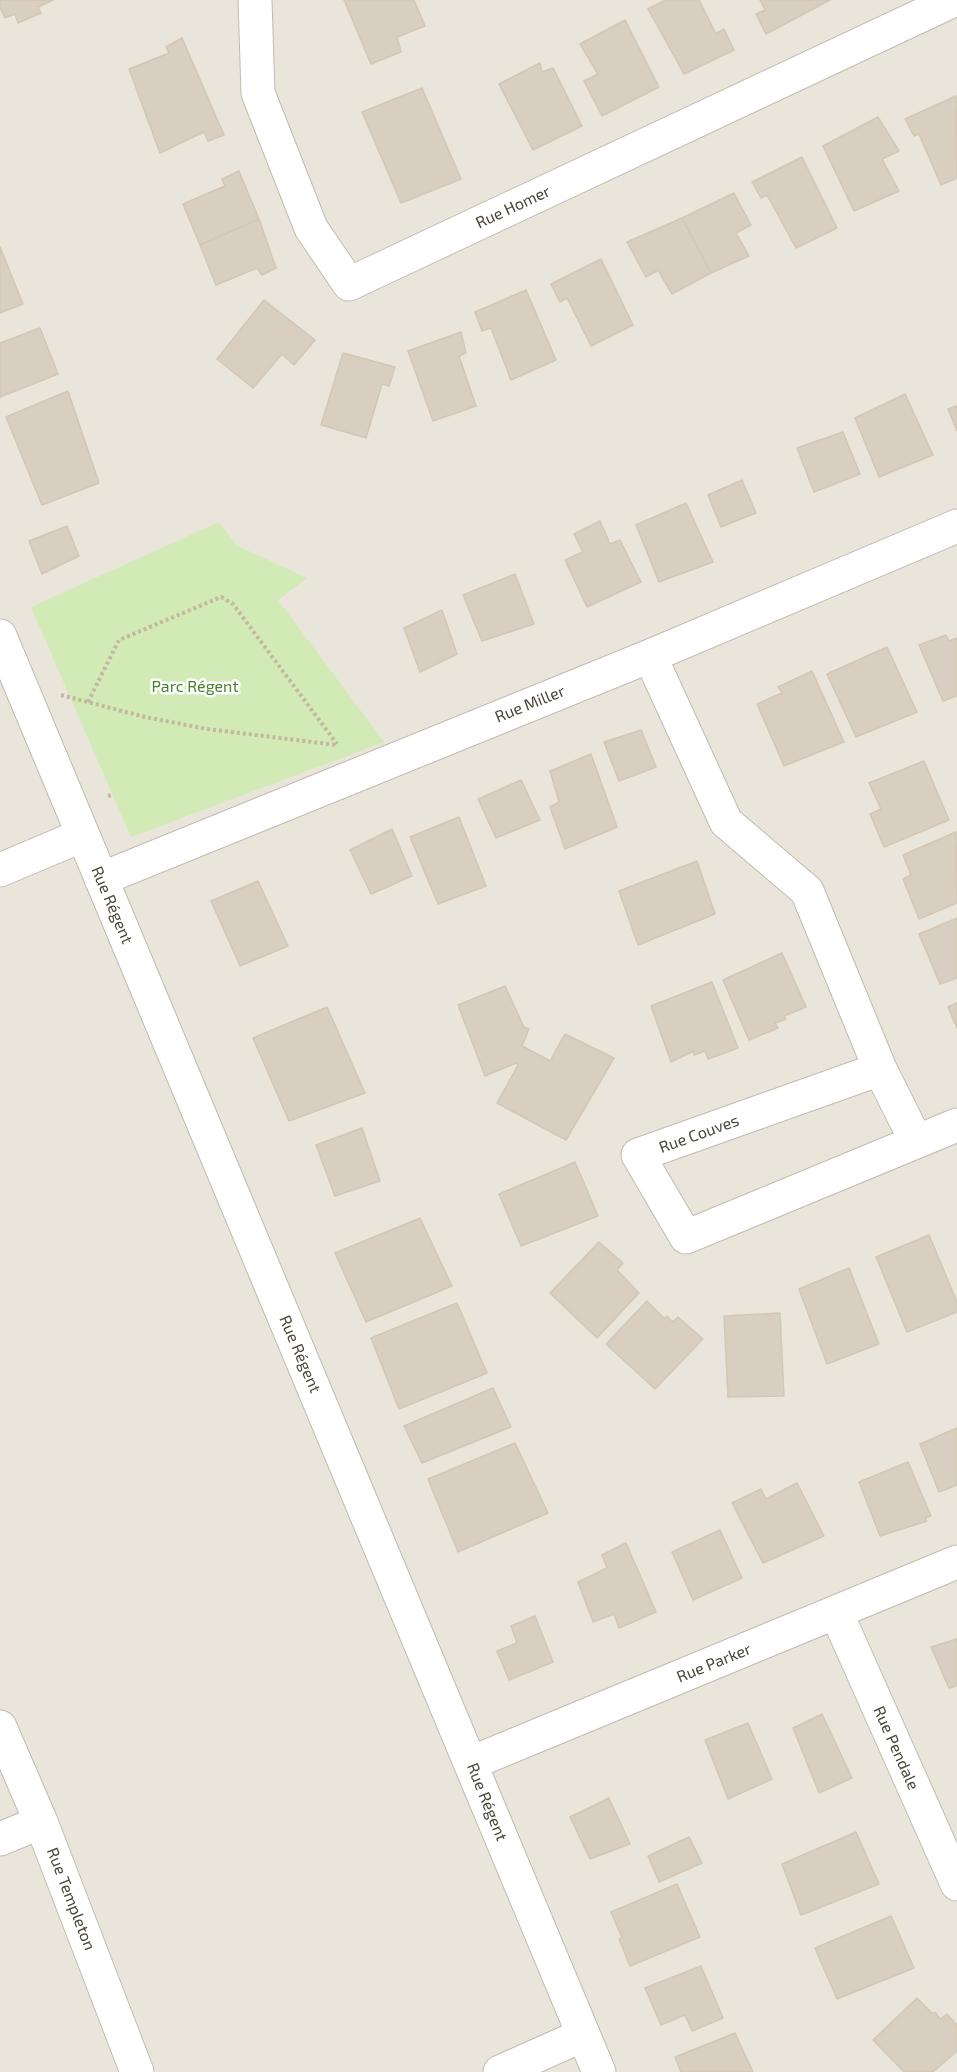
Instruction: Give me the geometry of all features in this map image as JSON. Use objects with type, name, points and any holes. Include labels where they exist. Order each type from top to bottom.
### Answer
[{"type":"street","name":"Rue Homer","points":[[255,0],[258,93],[311,228],[350,284],[954,0]]},
{"type":"street","name":"Rue Miller","points":[[101,879],[650,656],[957,526]]},
{"type":"street","name":"Rue Régent","points":[[0,636],[599,2072]]},
{"type":"street","points":[[650,656],[726,822],[807,891],[880,1069],[916,1141]]},
{"type":"street","points":[[0,870],[83,835]]},
{"type":"street","name":"Rue Couves","points":[[880,1069],[638,1155],[686,1237],[957,1125]]},
{"type":"street","name":"Rue Parker","points":[[471,1763],[957,1562]]},
{"type":"street","name":"Rue Pendale","points":[[836,1612],[957,1884]]},
{"type":"street","name":"Rue Templeton","points":[[0,1727],[41,1822],[137,2072]]},
{"type":"street","points":[[0,1839],[41,1822]]},
{"type":"street","points":[[500,2072],[583,2035]]},
{"type":"path","points":[[88,702],[119,640],[221,597],[234,604],[338,745]]},
{"type":"path","points":[[20,684],[145,717],[207,729],[348,746]]},
{"type":"shaded area","points":[[0,0],[957,0],[957,2072],[0,2072]]},
{"type":"green space","name":"Parc Régent","points":[[219,522],[236,545],[307,578],[278,600],[384,742],[131,837],[31,607]]},
{"type":"building","points":[[0,0],[53,0],[38,7],[41,13],[18,23],[15,14],[5,18],[0,7]]},
{"type":"building","points":[[344,0],[414,0],[425,26],[397,37],[401,52],[371,64]]},
{"type":"building","points":[[665,0],[699,0],[716,34],[724,29],[734,50],[684,74],[648,9]]},
{"type":"building","points":[[760,0],[830,0],[766,34],[756,14],[765,10]]},
{"type":"building","points":[[625,20],[659,87],[602,116],[584,81],[598,74],[580,44]]},
{"type":"building","points":[[182,38],[224,135],[208,141],[204,132],[160,153],[129,69],[169,53],[166,47]]},
{"type":"building","points":[[540,63],[542,72],[553,68],[582,126],[533,150],[499,84]]},
{"type":"building","points":[[422,88],[461,179],[401,203],[362,112]]},
{"type":"building","points":[[956,96],[957,178],[941,185],[919,134],[914,136],[905,119]]},
{"type":"building","points":[[878,117],[899,151],[882,159],[899,191],[854,211],[823,146]]},
{"type":"building","points":[[802,157],[837,228],[796,248],[767,195],[761,198],[752,182]]},
{"type":"building","points":[[239,171],[259,219],[200,245],[183,204],[225,186],[222,179]]},
{"type":"building","points":[[734,193],[751,225],[736,233],[749,256],[711,273],[682,218]]},
{"type":"building","points":[[682,218],[711,273],[672,294],[658,270],[646,277],[627,242]]},
{"type":"building","points":[[259,219],[276,268],[262,275],[257,268],[216,285],[200,245]]},
{"type":"building","points":[[0,247],[23,304],[0,313]]},
{"type":"building","points":[[601,259],[633,325],[591,346],[567,298],[560,302],[551,284]]},
{"type":"building","points":[[526,290],[556,360],[511,380],[491,328],[482,331],[475,312]]},
{"type":"building","points":[[264,300],[315,340],[294,365],[282,354],[253,388],[217,359]]},
{"type":"building","points":[[40,328],[58,374],[0,397],[0,343]]},
{"type":"building","points":[[461,332],[466,353],[459,356],[476,406],[433,421],[408,351]]},
{"type":"building","points":[[343,353],[395,367],[389,386],[382,384],[366,438],[321,425]]},
{"type":"building","points":[[68,391],[99,483],[42,505],[6,417]]},
{"type":"building","points":[[905,394],[933,455],[879,477],[855,418]]},
{"type":"building","points":[[957,406],[957,431],[948,409]]},
{"type":"building","points":[[843,432],[860,474],[814,492],[797,448]]},
{"type":"building","points":[[742,480],[756,513],[721,527],[708,495]]},
{"type":"building","points":[[686,503],[713,562],[659,582],[636,525]]},
{"type":"building","points":[[600,521],[610,544],[620,540],[641,582],[587,607],[565,560],[583,552],[574,534]]},
{"type":"building","points":[[67,526],[79,556],[42,574],[29,541]]},
{"type":"building","points":[[515,574],[534,624],[482,641],[463,595]]},
{"type":"building","points":[[442,610],[457,654],[420,672],[404,628]]},
{"type":"building","points":[[946,635],[949,641],[957,638],[957,696],[943,701],[919,645]]},
{"type":"building","points":[[887,647],[917,712],[856,737],[827,674]]},
{"type":"building","points":[[812,671],[844,742],[784,766],[757,704],[782,693],[778,687]]},
{"type":"building","points":[[641,730],[656,767],[619,781],[604,742]]},
{"type":"building","points":[[591,754],[617,827],[565,849],[550,807],[559,802],[550,771]]},
{"type":"building","points":[[924,761],[949,820],[884,847],[870,814],[881,809],[869,783]]},
{"type":"building","points":[[521,780],[540,820],[496,838],[478,799]]},
{"type":"building","points":[[459,817],[486,886],[438,904],[410,837]]},
{"type":"building","points":[[392,829],[412,876],[371,894],[350,850]]},
{"type":"building","points":[[956,832],[957,903],[919,919],[903,879],[911,875],[903,855]]},
{"type":"building","points":[[697,861],[715,914],[638,945],[619,891]]},
{"type":"building","points":[[258,881],[288,946],[240,966],[211,901]]},
{"type":"building","points":[[957,918],[957,978],[940,984],[919,934]]},
{"type":"building","points":[[782,953],[806,1007],[784,1016],[786,1019],[775,1023],[778,1028],[749,1040],[723,980]]},
{"type":"building","points":[[712,982],[738,1048],[708,1059],[705,1051],[694,1055],[694,1051],[671,1062],[651,1006]]},
{"type":"building","points":[[505,986],[524,1027],[529,1029],[522,1046],[550,1061],[565,1034],[614,1058],[566,1140],[497,1103],[518,1065],[516,1063],[485,1076],[458,1005]]},
{"type":"building","points":[[957,1003],[957,1028],[948,1007]]},
{"type":"building","points":[[327,1007],[365,1093],[289,1121],[253,1038]]},
{"type":"building","points":[[362,1128],[380,1181],[335,1196],[316,1145]]},
{"type":"building","points":[[575,1162],[598,1216],[521,1246],[499,1194]]},
{"type":"building","points":[[420,1218],[452,1286],[366,1322],[335,1253]]},
{"type":"building","points":[[929,1235],[957,1302],[957,1312],[907,1332],[876,1257]]},
{"type":"building","points":[[599,1242],[623,1263],[617,1270],[639,1293],[597,1338],[550,1293]]},
{"type":"building","points":[[849,1268],[879,1344],[827,1364],[799,1289]]},
{"type":"building","points":[[647,1301],[665,1319],[667,1316],[673,1322],[678,1317],[703,1339],[655,1389],[606,1344]]},
{"type":"building","points":[[457,1303],[487,1373],[399,1409],[371,1338]]},
{"type":"building","points":[[780,1313],[784,1396],[728,1397],[724,1316]]},
{"type":"building","points":[[493,1388],[511,1427],[422,1463],[404,1426]]},
{"type":"building","points":[[957,1428],[957,1485],[939,1492],[920,1444]]},
{"type":"building","points":[[515,1443],[548,1513],[458,1552],[428,1479]]},
{"type":"building","points":[[908,1462],[931,1516],[925,1518],[927,1521],[880,1536],[859,1482]]},
{"type":"building","points":[[797,1483],[824,1536],[763,1563],[732,1503],[761,1489],[766,1499]]},
{"type":"building","points":[[720,1530],[742,1578],[693,1600],[672,1552]]},
{"type":"building","points":[[626,1543],[656,1612],[619,1628],[614,1614],[593,1622],[578,1582],[607,1568],[602,1555]]},
{"type":"building","points":[[535,1616],[553,1662],[509,1680],[497,1651],[517,1643],[511,1626]]},
{"type":"building","points":[[957,1639],[957,1686],[949,1688],[931,1647]]},
{"type":"building","points":[[822,1714],[852,1778],[819,1793],[793,1728]]},
{"type":"building","points":[[748,1723],[772,1779],[728,1799],[705,1740]]},
{"type":"building","points":[[609,1798],[630,1844],[590,1859],[570,1817]]},
{"type":"building","points":[[856,1832],[879,1884],[801,1915],[782,1864]]},
{"type":"building","points":[[689,1837],[702,1863],[659,1882],[648,1856]]},
{"type":"building","points":[[677,1884],[700,1937],[630,1966],[611,1912]]},
{"type":"building","points":[[891,1916],[914,1968],[837,1999],[815,1948]]},
{"type":"building","points":[[701,1966],[723,2018],[692,2031],[685,2015],[661,2025],[645,1988]]},
{"type":"building","points":[[917,1998],[940,2019],[947,2014],[957,2025],[957,2051],[933,2072],[904,2072],[873,2040]]},
{"type":"building","points":[[735,2033],[753,2072],[681,2072],[675,2057]]}]
